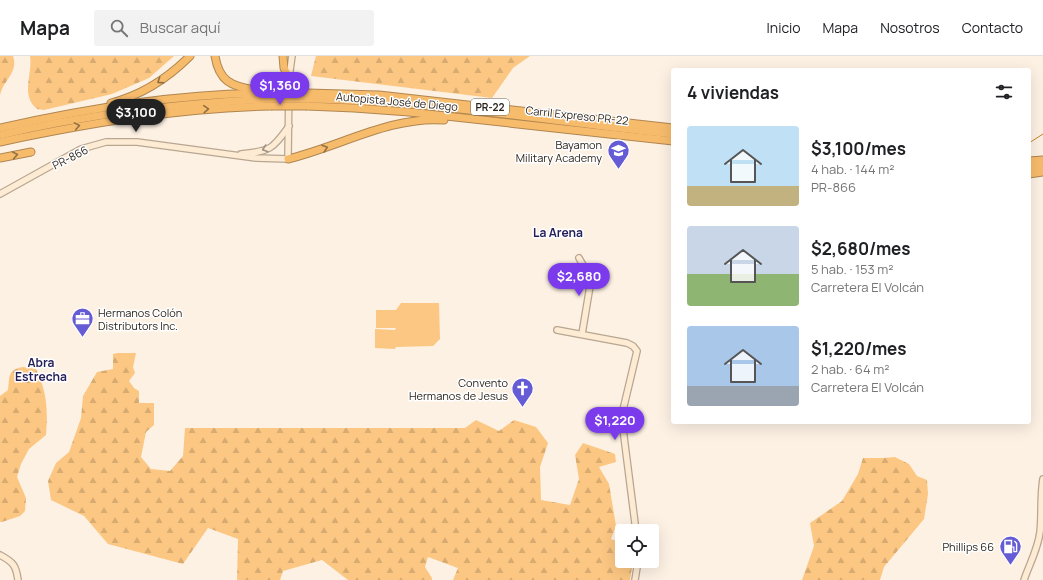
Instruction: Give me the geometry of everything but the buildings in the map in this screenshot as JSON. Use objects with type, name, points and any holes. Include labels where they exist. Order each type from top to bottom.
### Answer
[{"type":"highway","points":[[94,110],[147,89],[172,73],[190,56]]},
{"type":"highway","points":[[215,56],[219,70],[230,83],[269,98]]},
{"type":"highway","points":[[283,56],[284,68],[289,78]]},
{"type":"highway","name":"Autopista José de Diego","points":[[0,142],[13,132],[37,127],[94,110],[121,105],[193,97],[307,99],[379,95],[671,128]]},
{"type":"highway","name":"Autopista José de Diego","points":[[0,128],[13,132],[37,127],[98,122],[269,98],[307,99],[379,110],[671,141]]},
{"type":"highway","name":"Carril Expreso PR-22","points":[[307,99],[380,102],[532,121],[671,135]]},
{"type":"highway","points":[[288,159],[380,130],[414,122],[437,120],[483,124],[503,123]]},
{"type":"highway","points":[[0,135],[13,132]]},
{"type":"highway","points":[[0,158],[31,152]]},
{"type":"highway","points":[[1031,161],[1043,160]]},
{"type":"highway","points":[[1031,167],[1043,166]]},
{"type":"highway","points":[[1031,174],[1043,172]]},
{"type":"street","points":[[288,159],[289,78],[292,56]]},
{"type":"street","points":[[232,154],[268,149],[276,144],[289,126]]},
{"type":"street","name":"PR-866","points":[[0,194],[81,150],[106,142],[137,142],[256,158],[288,159]]},
{"type":"street","points":[[579,258],[587,272],[590,286],[582,334]]},
{"type":"street","points":[[557,330],[627,343],[633,346],[637,351],[623,410],[622,421],[635,524]]},
{"type":"street","points":[[1024,580],[1038,543],[1040,532],[1040,494],[1043,479]]},
{"type":"street","points":[[0,555],[12,562],[18,580]]},
{"type":"street","points":[[635,580],[637,568]]},
{"type":"green space","points":[[0,56],[13,56],[14,67],[1,91],[0,96]]},
{"type":"green space","points":[[30,56],[174,56],[149,78],[112,94],[44,110],[37,109],[29,97],[28,84]]},
{"type":"green space","points":[[316,56],[530,56],[513,68],[492,98],[311,76]]},
{"type":"green space","points":[[401,303],[439,303],[440,339],[433,346],[396,347],[395,349],[375,348],[375,329],[395,330],[396,328],[376,328],[376,310],[396,310]]},
{"type":"green space","points":[[136,353],[133,367],[135,373],[129,381],[134,388],[139,391],[139,403],[154,403],[154,425],[146,432],[141,457],[151,469],[170,471],[183,456],[185,428],[465,428],[476,420],[499,431],[514,420],[536,427],[548,443],[540,467],[541,500],[570,505],[579,479],[575,455],[583,443],[615,454],[616,462],[599,467],[609,484],[616,524],[611,539],[615,540],[615,568],[632,568],[630,580],[453,580],[458,568],[428,557],[425,567],[432,580],[348,580],[322,560],[283,571],[280,580],[237,580],[238,539],[208,528],[183,564],[108,544],[84,516],[51,500],[48,481],[56,463],[69,452],[81,418],[83,396],[97,372],[113,369],[113,354]]},
{"type":"green space","points":[[23,367],[36,369],[40,377],[45,393],[47,409],[46,435],[29,449],[21,464],[17,477],[26,498],[25,511],[20,516],[0,522],[0,396],[8,390],[10,374],[14,370]]},
{"type":"green space","points":[[895,457],[909,464],[917,476],[927,480],[928,494],[924,519],[884,567],[880,580],[802,580],[814,546],[810,523],[842,501],[858,474],[863,458]]},
{"type":"waterway","points":[[1031,142],[1043,134]]},
{"type":"place","name":"Bayamon Military Academy","points":[[618,170]]},
{"type":"place","name":"Hermanos Colón Distributors Inc.","points":[[82,338]]},
{"type":"place","name":"Convento Hermanos de Jesus","points":[[523,408]]},
{"type":"place","name":"Phillips 66","points":[[1010,566]]},
{"type":"district","name":"La Arena","points":[[558,232]]},
{"type":"district","name":"Abra Estrecha","points":[[41,369]]}]
